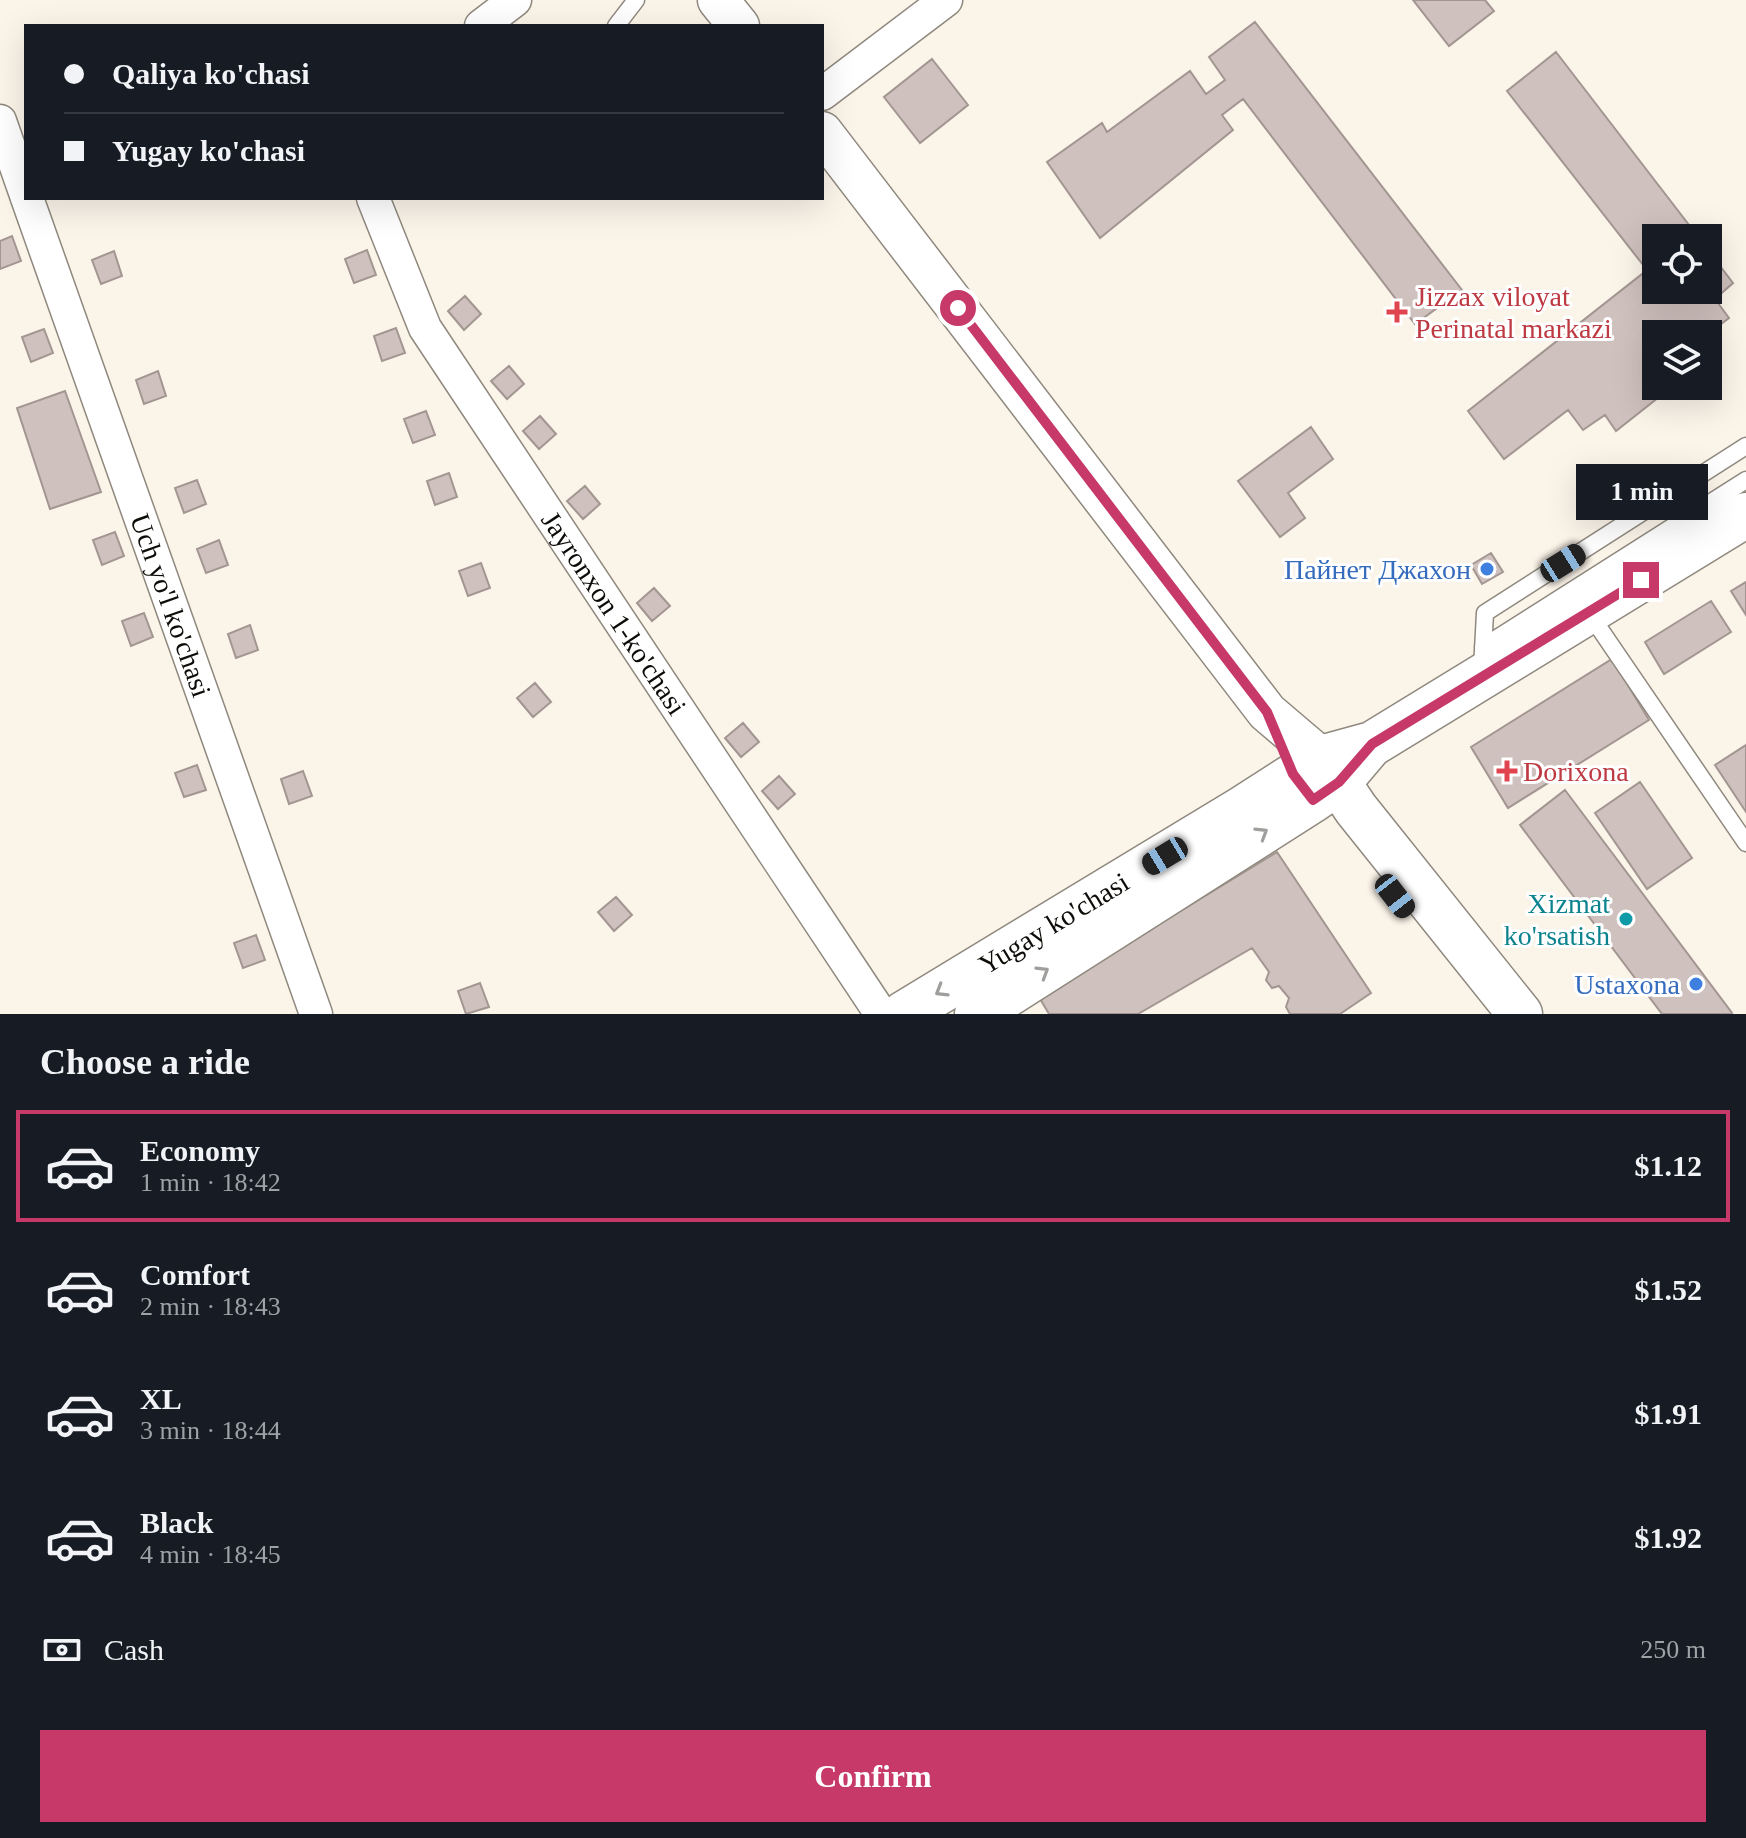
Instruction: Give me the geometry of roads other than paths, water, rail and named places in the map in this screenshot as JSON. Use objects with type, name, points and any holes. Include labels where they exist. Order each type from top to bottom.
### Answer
[{"type":"main road","name":"Yugay ko'chasi","points":[[977,1014],[1372,744],[1482,663],[1588,612],[1746,515]]},
{"type":"main road","name":"Yugay ko'chasi","points":[[903,1014],[1243,808],[1317,779]]},
{"type":"main road","points":[[1317,779],[1339,825],[1488,1014]]},
{"type":"main road","points":[[1317,779],[1356,809],[1520,1014]]},
{"type":"street","points":[[484,24],[515,0]]},
{"type":"street","points":[[718,0],[737,24]]},
{"type":"street","points":[[824,92],[946,0]]},
{"type":"street","name":"Uch yo'l ko'chasi","points":[[0,121],[24,188]]},
{"type":"street","points":[[824,135],[1317,779]]},
{"type":"street","name":"Uch yo'l ko'chasi","points":[[28,200],[316,1014]]},
{"type":"street","name":"Jayronxon 1-ko'chasi","points":[[374,200],[425,328],[881,1014]]},
{"type":"lane","points":[[618,24],[636,0]]},
{"type":"lane","points":[[1482,663],[1485,613],[1746,446]]},
{"type":"lane","points":[[1482,663],[1746,480]]},
{"type":"lane","points":[[1588,612],[1746,843]]},
{"type":"place","name":"Jizzax viloyat Perinatal markazi","points":[[1397,312]]},
{"type":"place","name":"Пайнет Джахон","points":[[1487,569]]},
{"type":"place","name":"Dorixona","points":[[1507,771]]},
{"type":"place","name":"Xizmat ko'rsatish","points":[[1626,919]]},
{"type":"place","name":"Ustaxona","points":[[1696,984]]}]
